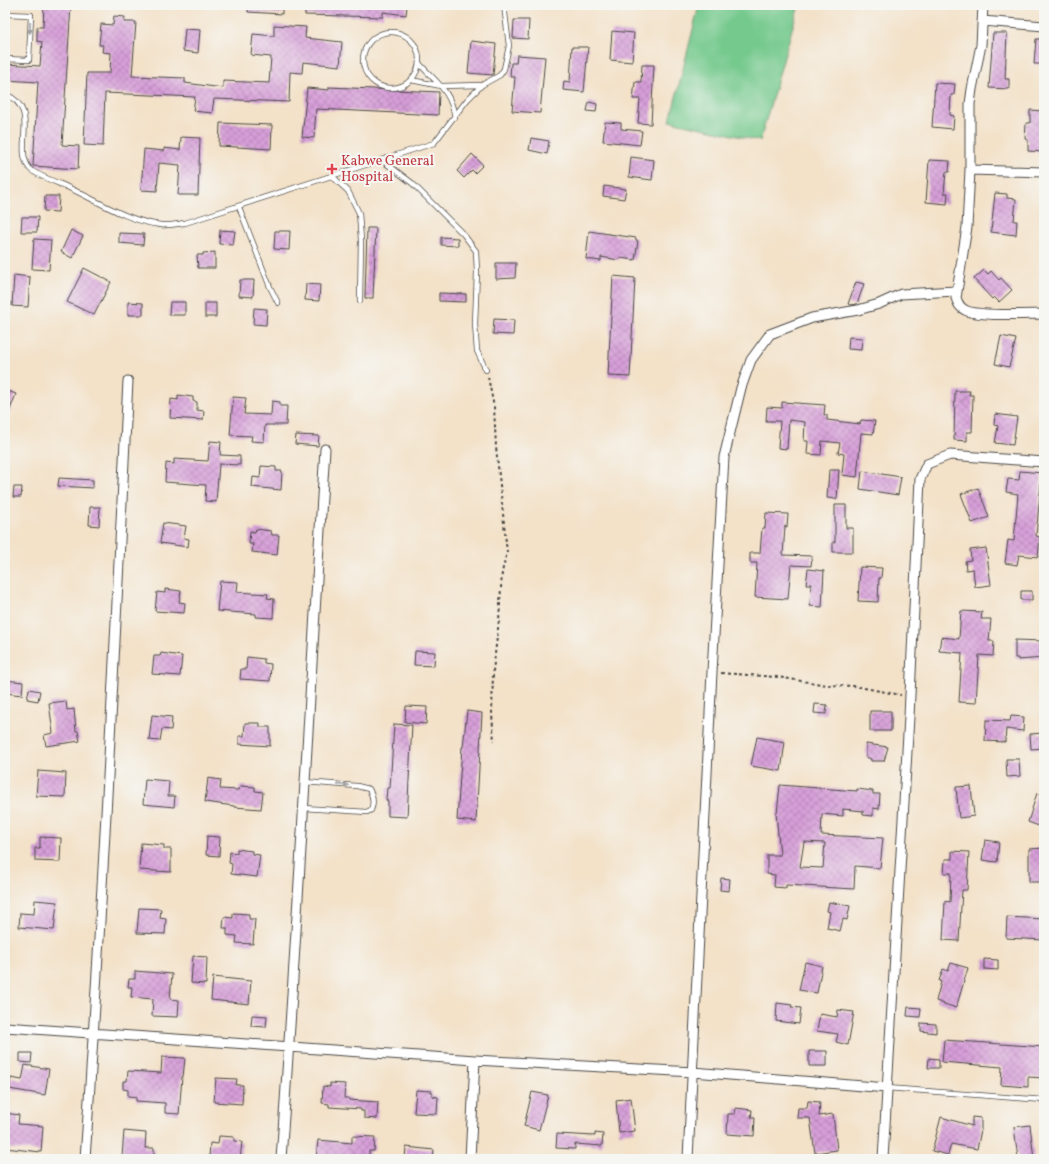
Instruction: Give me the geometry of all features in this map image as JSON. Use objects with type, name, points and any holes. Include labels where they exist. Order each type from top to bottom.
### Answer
[{"type":"street","points":[[983,5],[981,45],[970,104],[970,170],[967,227],[956,298],[958,305],[965,310],[978,313],[1044,314]]},
{"type":"street","points":[[982,21],[1044,26]]},
{"type":"street","points":[[970,170],[1044,172]]},
{"type":"street","points":[[688,1159],[724,457],[741,388],[751,360],[770,334],[812,318],[858,310],[879,304],[901,294],[956,291]]},
{"type":"street","points":[[85,1159],[94,1033],[110,747],[128,380]]},
{"type":"street","points":[[281,1159],[325,449]]},
{"type":"street","points":[[883,1159],[910,697],[920,479],[927,464],[950,455],[1044,462]]},
{"type":"street","points":[[5,1027],[289,1048],[693,1072],[887,1088]]},
{"type":"street","points":[[470,1159],[475,1060]]},
{"type":"lane","points":[[5,94],[18,103],[25,116],[24,147],[26,162],[30,170],[128,217],[162,225],[185,223],[434,144],[467,100],[482,85],[500,75],[504,69],[509,46],[504,5]]},
{"type":"lane","points":[[5,14],[31,15],[29,60],[5,59]]},
{"type":"lane","points":[[389,32],[403,35],[413,44],[419,56],[419,63],[415,75],[411,80],[406,84],[393,88],[380,86],[368,78],[362,59],[366,46],[376,36],[382,34],[389,32]]},
{"type":"lane","points":[[419,63],[448,94],[453,106],[455,117]]},
{"type":"lane","points":[[411,80],[441,86],[482,85]]},
{"type":"lane","points":[[382,161],[412,183],[464,235],[476,251],[477,272],[475,324],[477,351],[486,370]]},
{"type":"lane","points":[[333,177],[348,191],[359,213],[361,240],[360,301]]},
{"type":"lane","points":[[239,207],[270,287],[278,303]]},
{"type":"lane","points":[[303,808],[367,812],[371,810],[373,796],[369,789],[357,786],[304,782]]},
{"type":"lane","points":[[887,1088],[1044,1100]]},
{"type":"path","points":[[486,370],[494,407],[496,447],[507,552],[502,572],[499,620],[493,671],[492,714],[494,741]]},
{"type":"path","points":[[712,672],[776,677],[827,685],[854,686],[910,697]]},
{"type":"green space","points":[[699,5],[799,5],[760,141],[670,121]]},
{"type":"building","points":[[44,5],[71,5],[62,145],[79,146],[78,169],[33,166],[38,82],[5,80],[5,64],[40,66],[42,42],[37,41],[37,27],[43,27]]},
{"type":"building","points":[[248,5],[282,5],[282,14],[248,12]]},
{"type":"building","points":[[305,5],[407,6],[406,15],[383,12],[383,17],[305,15]]},
{"type":"building","points":[[114,16],[125,17],[124,22],[136,22],[132,76],[185,78],[185,83],[223,88],[223,81],[269,83],[271,57],[251,55],[253,34],[274,36],[274,25],[306,27],[305,38],[342,42],[340,66],[303,62],[302,73],[290,72],[289,102],[214,99],[212,113],[193,111],[195,97],[105,93],[103,146],[84,145],[87,73],[110,73],[111,53],[102,52],[103,45],[99,45],[101,24],[113,25]]},
{"type":"building","points":[[514,20],[529,20],[528,39],[513,38]]},
{"type":"building","points":[[185,29],[200,30],[198,53],[183,51]]},
{"type":"building","points":[[612,31],[634,33],[632,62],[610,60]]},
{"type":"building","points":[[993,33],[1007,33],[1005,79],[1009,79],[1009,89],[989,88]]},
{"type":"building","points":[[1036,39],[1044,39],[1044,64],[1034,64]]},
{"type":"building","points":[[471,41],[496,44],[493,75],[468,73]]},
{"type":"building","points":[[572,47],[588,47],[584,92],[563,90],[564,81],[570,82]]},
{"type":"building","points":[[517,55],[545,57],[540,113],[512,111],[515,77],[510,77],[511,63],[516,63]]},
{"type":"building","points":[[642,65],[654,65],[651,124],[638,123],[640,99],[633,99],[635,82],[641,82]]},
{"type":"building","points":[[935,83],[955,84],[954,95],[951,95],[950,115],[954,116],[953,129],[932,127]]},
{"type":"building","points":[[329,87],[439,92],[438,115],[316,109],[314,138],[302,137],[307,88],[329,90]]},
{"type":"building","points":[[589,102],[597,104],[596,112],[587,111]]},
{"type":"building","points":[[1030,110],[1044,111],[1043,152],[1028,151],[1028,140],[1025,139],[1026,123],[1030,123]]},
{"type":"building","points":[[605,122],[621,123],[621,129],[642,131],[640,145],[603,141]]},
{"type":"building","points":[[220,123],[272,125],[271,149],[219,146]]},
{"type":"building","points":[[181,137],[200,138],[198,195],[178,195],[180,165],[159,163],[157,191],[141,190],[144,149],[164,151],[164,148],[180,150]]},
{"type":"building","points":[[531,138],[549,141],[547,154],[529,150]]},
{"type":"building","points":[[472,154],[483,165],[475,173],[472,170],[464,178],[457,171]]},
{"type":"building","points":[[631,157],[654,160],[652,180],[629,177]]},
{"type":"building","points":[[929,160],[950,161],[949,172],[946,172],[944,193],[948,193],[947,204],[926,202]]},
{"type":"building","points":[[604,186],[626,189],[624,199],[603,196]]},
{"type":"building","points":[[995,193],[1007,194],[1007,198],[1016,199],[1014,221],[1017,221],[1016,235],[991,232]]},
{"type":"building","points":[[45,196],[59,196],[58,212],[44,211]]},
{"type":"building","points":[[22,217],[38,217],[37,232],[21,232]]},
{"type":"building","points":[[367,228],[376,228],[373,298],[365,298]]},
{"type":"building","points":[[71,230],[83,236],[72,258],[61,252]]},
{"type":"building","points":[[220,230],[235,231],[233,245],[219,244]]},
{"type":"building","points":[[275,231],[290,231],[289,250],[274,249]]},
{"type":"building","points":[[589,231],[636,238],[638,241],[635,260],[620,258],[619,260],[601,257],[601,261],[586,259]]},
{"type":"building","points":[[119,233],[144,234],[143,245],[119,243]]},
{"type":"building","points":[[441,237],[458,238],[458,246],[441,245]]},
{"type":"building","points":[[34,239],[51,240],[49,270],[32,269]]},
{"type":"building","points":[[215,252],[215,268],[198,268],[197,255]]},
{"type":"building","points":[[496,263],[516,263],[515,278],[496,279]]},
{"type":"building","points":[[84,268],[111,282],[94,315],[67,302]]},
{"type":"building","points":[[984,270],[988,274],[991,271],[999,280],[1001,278],[1012,290],[999,302],[994,297],[992,299],[974,279]]},
{"type":"building","points":[[14,275],[30,277],[28,307],[12,306]]},
{"type":"building","points":[[613,276],[635,278],[630,377],[608,376]]},
{"type":"building","points":[[240,280],[254,280],[253,297],[239,296]]},
{"type":"building","points":[[856,282],[864,284],[857,304],[851,305],[848,304]]},
{"type":"building","points":[[306,284],[320,285],[319,301],[305,300]]},
{"type":"building","points":[[439,293],[466,294],[466,302],[439,301]]},
{"type":"building","points":[[128,302],[143,303],[143,315],[128,315]]},
{"type":"building","points":[[170,302],[185,302],[185,315],[169,315]]},
{"type":"building","points":[[205,303],[216,303],[216,317],[205,317]]},
{"type":"building","points":[[254,308],[267,309],[266,325],[253,324]]},
{"type":"building","points":[[494,319],[514,320],[513,335],[493,334]]},
{"type":"building","points":[[1001,336],[1016,339],[1009,367],[995,364]]},
{"type":"building","points":[[849,337],[862,338],[861,350],[848,349]]},
{"type":"building","points":[[5,390],[16,394],[6,420],[5,420]]},
{"type":"building","points":[[955,391],[970,391],[969,395],[973,395],[972,432],[967,432],[967,441],[954,440]]},
{"type":"building","points":[[178,395],[193,397],[193,401],[197,402],[197,410],[204,411],[203,420],[170,418],[171,399],[178,400]]},
{"type":"building","points":[[233,397],[246,398],[244,414],[271,415],[272,401],[280,402],[280,406],[287,406],[286,425],[265,425],[264,442],[251,441],[252,436],[230,435]]},
{"type":"building","points":[[782,402],[825,405],[824,415],[827,415],[827,420],[860,424],[861,420],[875,421],[873,434],[861,433],[857,477],[842,475],[844,454],[838,453],[840,443],[822,441],[821,455],[807,454],[808,441],[804,441],[805,422],[789,420],[787,449],[778,448],[780,421],[766,421],[767,407],[782,408]]},
{"type":"building","points":[[995,414],[1017,417],[1013,445],[995,443],[998,426],[994,425]]},
{"type":"building","points":[[296,435],[319,436],[318,446],[295,444]]},
{"type":"building","points":[[210,441],[221,442],[220,455],[240,456],[240,465],[219,464],[216,502],[205,501],[206,485],[165,482],[166,463],[174,464],[174,459],[208,461]]},
{"type":"building","points":[[261,466],[276,467],[276,471],[282,471],[281,490],[252,487],[253,477],[260,478]]},
{"type":"building","points":[[829,470],[839,470],[837,499],[827,498]]},
{"type":"building","points":[[862,471],[901,477],[898,495],[860,489]]},
{"type":"building","points":[[1020,471],[1042,473],[1036,536],[1040,537],[1038,557],[1019,555],[1017,565],[1005,563],[1008,540],[1014,541],[1018,494],[1006,492],[1008,479],[1019,480]]},
{"type":"building","points":[[59,478],[93,480],[93,488],[58,486]]},
{"type":"building","points":[[14,487],[22,487],[21,497],[13,497]]},
{"type":"building","points":[[978,488],[989,517],[972,523],[961,494]]},
{"type":"building","points":[[835,505],[846,505],[846,528],[853,528],[853,552],[833,552],[833,542],[835,542]]},
{"type":"building","points":[[90,507],[100,507],[99,526],[89,525]]},
{"type":"building","points":[[766,513],[788,514],[787,527],[785,526],[783,555],[812,556],[811,566],[791,565],[788,599],[755,597],[757,563],[750,563],[750,553],[760,553],[762,528],[765,528]]},
{"type":"building","points":[[163,523],[186,526],[184,538],[189,539],[188,547],[160,543]]},
{"type":"building","points":[[256,529],[271,531],[272,535],[279,535],[277,555],[252,552],[253,544],[249,544],[250,531],[255,532]]},
{"type":"building","points":[[986,548],[991,585],[975,587],[973,569],[966,570],[965,561],[971,560],[970,550]]},
{"type":"building","points":[[860,567],[882,568],[881,578],[879,578],[878,602],[858,601]]},
{"type":"building","points":[[808,569],[824,571],[822,607],[810,606],[811,584],[806,584]]},
{"type":"building","points":[[220,581],[238,582],[237,592],[268,594],[267,598],[274,599],[273,618],[256,617],[256,614],[217,611]]},
{"type":"building","points":[[165,589],[181,591],[179,602],[185,603],[184,613],[155,611],[157,592],[165,593]]},
{"type":"building","points":[[1021,591],[1032,591],[1032,600],[1021,600]]},
{"type":"building","points":[[961,611],[982,612],[981,619],[991,619],[989,641],[994,641],[993,656],[979,655],[976,703],[959,702],[962,653],[939,651],[941,637],[959,639]]},
{"type":"building","points":[[1015,640],[1044,641],[1044,658],[1018,660],[1018,658],[1015,658]]},
{"type":"building","points":[[415,651],[435,652],[434,666],[414,665]]},
{"type":"building","points":[[161,653],[182,656],[180,676],[152,674],[154,656],[160,656]]},
{"type":"building","points":[[247,657],[264,659],[264,663],[271,664],[270,681],[240,679],[241,669],[246,669]]},
{"type":"building","points":[[5,680],[23,682],[22,695],[5,693]]},
{"type":"building","points":[[29,689],[40,691],[38,701],[27,699]]},
{"type":"building","points":[[66,701],[67,710],[74,709],[76,731],[78,731],[80,741],[46,746],[44,735],[53,733],[49,703]]},
{"type":"building","points":[[815,704],[827,705],[826,714],[814,713]]},
{"type":"building","points":[[406,706],[427,707],[426,724],[405,722]]},
{"type":"building","points":[[467,711],[482,713],[476,822],[457,820],[462,747]]},
{"type":"building","points":[[870,711],[891,711],[891,731],[870,731]]},
{"type":"building","points":[[152,715],[172,717],[171,730],[162,729],[160,741],[149,740]]},
{"type":"building","points":[[1011,716],[1024,717],[1023,731],[1006,729],[1005,742],[985,741],[986,720],[1010,721]]},
{"type":"building","points":[[245,723],[260,723],[260,727],[270,727],[270,746],[239,744],[239,736],[244,736]]},
{"type":"building","points":[[394,724],[412,725],[407,817],[388,816],[388,801],[386,800],[387,788],[390,788]]},
{"type":"building","points":[[1044,733],[1044,748],[1031,749],[1030,734]]},
{"type":"building","points":[[757,737],[785,742],[781,771],[751,766]]},
{"type":"building","points":[[866,744],[888,747],[884,761],[871,761],[871,759],[866,757]]},
{"type":"building","points":[[1006,759],[1019,759],[1020,776],[1007,777]]},
{"type":"building","points":[[38,771],[66,773],[65,797],[36,796]]},
{"type":"building","points":[[208,778],[221,780],[220,789],[239,790],[240,786],[255,787],[255,791],[263,792],[261,809],[234,807],[205,802]]},
{"type":"building","points":[[145,779],[169,781],[168,796],[175,796],[174,807],[143,804]]},
{"type":"building","points":[[780,785],[857,791],[857,789],[873,791],[873,794],[880,794],[879,809],[873,808],[873,816],[863,815],[863,811],[843,809],[843,816],[822,814],[821,835],[883,838],[880,868],[855,866],[854,889],[786,885],[786,888],[774,887],[775,875],[767,874],[767,855],[780,855],[777,813]],"holes":[[[804,842],[825,843],[823,868],[800,867]]]},
{"type":"building","points":[[971,786],[974,816],[959,818],[956,787]]},
{"type":"building","points":[[1037,793],[1044,796],[1044,828],[1028,822]]},
{"type":"building","points":[[207,836],[220,837],[219,856],[206,855]]},
{"type":"building","points":[[40,837],[61,838],[60,862],[35,861],[35,848],[40,848]]},
{"type":"building","points":[[985,840],[999,842],[997,862],[982,860]]},
{"type":"building","points":[[141,843],[164,845],[164,849],[171,849],[171,872],[139,870]]},
{"type":"building","points":[[1044,848],[1044,882],[1029,882],[1029,849]]},
{"type":"building","points":[[237,849],[252,851],[252,854],[260,855],[257,877],[231,874],[232,864],[229,863],[230,852],[237,853]]},
{"type":"building","points":[[952,851],[969,852],[967,890],[962,890],[959,941],[943,940],[945,901],[950,902],[951,873],[944,873],[945,859],[952,859]]},
{"type":"building","points":[[721,878],[730,879],[729,891],[720,890]]},
{"type":"building","points":[[35,900],[57,902],[54,930],[19,927],[20,913],[34,914]]},
{"type":"building","points":[[829,902],[850,906],[847,920],[843,919],[840,931],[827,928],[830,912],[827,911]]},
{"type":"building","points":[[139,908],[161,909],[160,918],[166,919],[165,934],[137,933]]},
{"type":"building","points":[[233,913],[249,914],[249,919],[255,919],[253,944],[236,943],[237,936],[227,935],[227,928],[223,928],[224,917],[233,918]]},
{"type":"building","points":[[1007,917],[1044,919],[1044,940],[1006,938]]},
{"type":"building","points":[[193,956],[207,957],[206,984],[191,983]]},
{"type":"building","points":[[984,959],[998,960],[998,970],[984,969]]},
{"type":"building","points":[[805,962],[822,966],[817,993],[799,990]]},
{"type":"building","points":[[951,963],[968,968],[956,1008],[936,1001],[941,982],[939,981],[943,969],[948,971]]},
{"type":"building","points":[[135,971],[172,974],[170,999],[179,1000],[178,1017],[152,1016],[153,999],[131,997],[132,987],[128,987],[129,979],[135,979]]},
{"type":"building","points":[[213,977],[251,981],[249,1004],[211,1000]]},
{"type":"building","points":[[777,1003],[801,1008],[799,1024],[776,1021]]},
{"type":"building","points":[[908,1007],[921,1008],[920,1017],[907,1016]]},
{"type":"building","points":[[838,1010],[854,1012],[848,1045],[836,1042],[838,1034],[817,1031],[820,1014],[837,1017]]},
{"type":"building","points":[[252,1015],[267,1016],[266,1027],[251,1026]]},
{"type":"building","points":[[921,1023],[936,1024],[936,1033],[921,1031]]},
{"type":"building","points":[[944,1040],[1044,1047],[1044,1078],[1028,1077],[1028,1087],[1001,1085],[1002,1067],[942,1062]]},
{"type":"building","points":[[809,1051],[827,1051],[827,1066],[809,1066]]},
{"type":"building","points":[[20,1053],[32,1053],[31,1063],[20,1062]]},
{"type":"building","points":[[162,1057],[185,1058],[179,1114],[165,1113],[165,1103],[136,1101],[136,1097],[128,1096],[128,1090],[123,1089],[123,1081],[127,1081],[128,1071],[161,1073]]},
{"type":"building","points":[[929,1058],[939,1059],[939,1068],[928,1068]]},
{"type":"building","points":[[25,1065],[49,1069],[45,1095],[9,1089],[11,1078],[22,1080]]},
{"type":"building","points":[[216,1078],[237,1079],[236,1085],[243,1085],[242,1104],[214,1102]]},
{"type":"building","points":[[330,1083],[345,1084],[344,1098],[349,1098],[349,1100],[378,1102],[377,1119],[364,1118],[364,1111],[361,1111],[361,1109],[329,1107],[329,1104],[322,1103],[323,1086],[330,1087]]},
{"type":"building","points":[[416,1090],[432,1091],[432,1096],[438,1097],[437,1114],[414,1113]]},
{"type":"building","points":[[532,1092],[548,1095],[539,1130],[524,1126]]},
{"type":"building","points":[[631,1098],[635,1131],[619,1133],[616,1100]]},
{"type":"building","points":[[808,1101],[820,1102],[819,1116],[833,1114],[837,1150],[815,1153],[810,1118],[797,1118],[798,1108],[807,1108]]},
{"type":"building","points":[[736,1108],[752,1110],[751,1117],[755,1117],[754,1136],[727,1134],[728,1114],[735,1114]]},
{"type":"building","points":[[5,1113],[19,1115],[18,1124],[43,1126],[41,1152],[5,1148],[8,1122],[5,1122]]},
{"type":"building","points":[[941,1117],[972,1126],[972,1117],[981,1118],[981,1130],[977,1149],[951,1144],[948,1155],[932,1151]]},
{"type":"building","points":[[1030,1125],[1034,1159],[1018,1159],[1014,1127]]},
{"type":"building","points":[[124,1131],[146,1133],[145,1148],[154,1148],[154,1159],[122,1157]]},
{"type":"building","points":[[595,1133],[603,1134],[602,1146],[575,1144],[575,1149],[556,1148],[557,1134],[595,1136]]},
{"type":"building","points":[[219,1136],[234,1137],[234,1141],[242,1142],[240,1159],[209,1159],[210,1143],[218,1144]]},
{"type":"building","points":[[352,1136],[375,1137],[374,1151],[369,1151],[369,1159],[316,1159],[318,1140],[352,1143]]},
{"type":"building","points":[[406,1147],[434,1150],[433,1159],[405,1158]]},
{"type":"place","name":"Kabwe General Hospital","points":[[332,169]]}]
